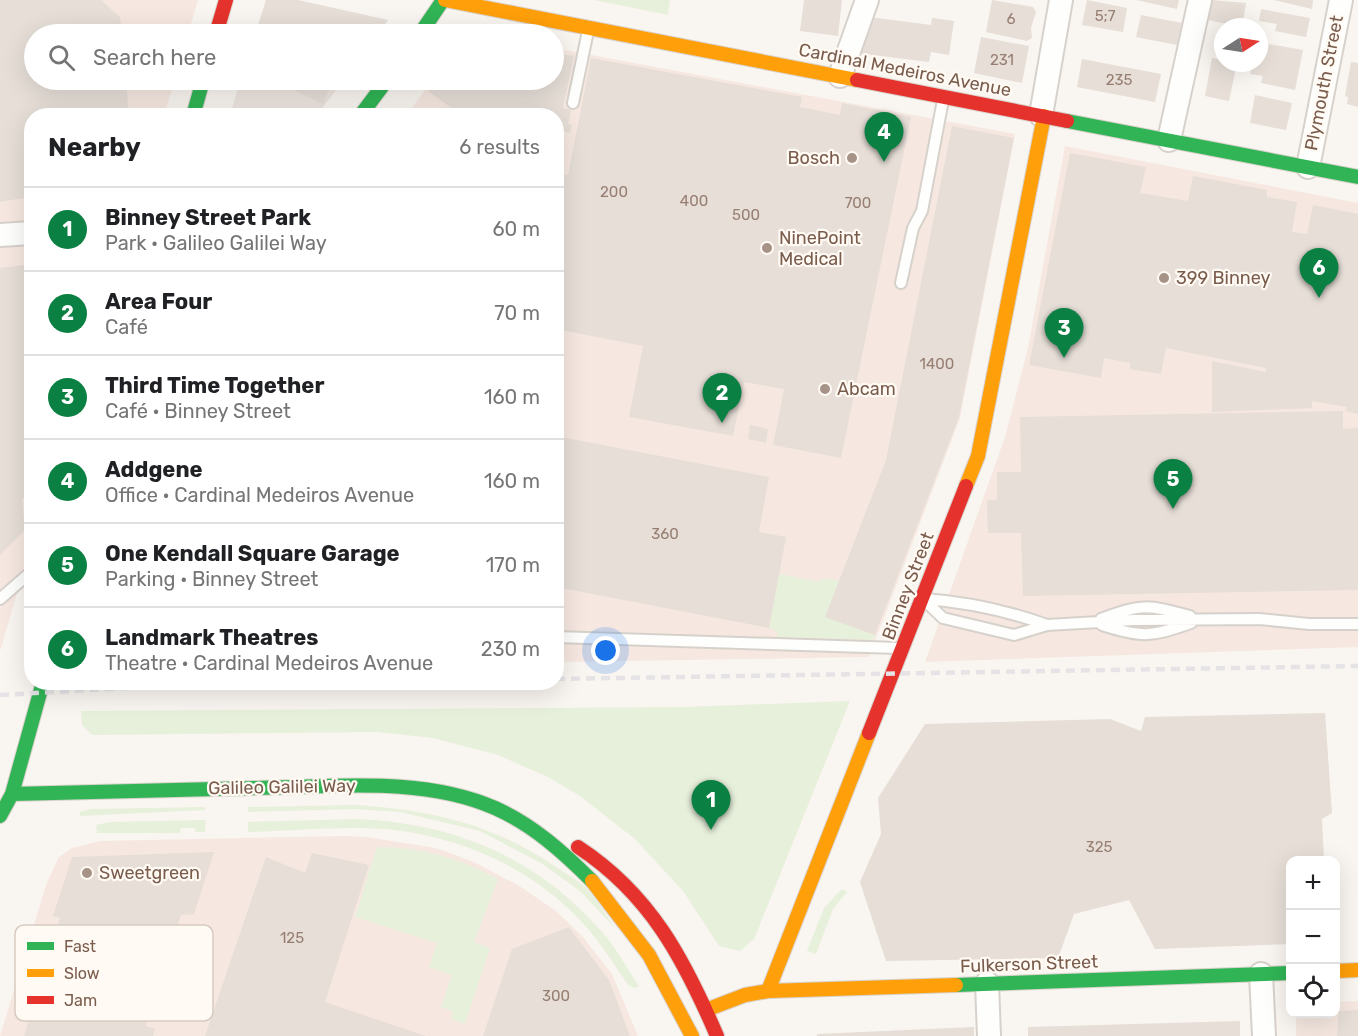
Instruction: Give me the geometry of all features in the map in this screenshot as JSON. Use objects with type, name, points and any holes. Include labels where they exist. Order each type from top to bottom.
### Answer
[{"type":"main road","points":[[219,24],[226,0]]},
{"type":"main road","points":[[427,24],[444,0]]},
{"type":"main road","name":"Cardinal Medeiros Avenue","points":[[444,0],[1358,177]]},
{"type":"main road","points":[[195,108],[200,90]]},
{"type":"main road","points":[[366,108],[380,90]]},
{"type":"main road","name":"Binney Street","points":[[768,991],[982,444],[1042,115]]},
{"type":"main road","points":[[0,816],[4,793],[40,690]]},
{"type":"main road","name":"Galileo Galilei Way","points":[[4,793],[309,786],[410,788],[464,797],[583,850],[607,867],[628,887],[668,939],[706,1010],[717,1036]]},
{"type":"main road","name":"Galileo Galilei Way","points":[[543,833],[584,872],[630,926],[658,971],[692,1036]]},
{"type":"main road","points":[[1340,971],[1358,970]]},
{"type":"main road","name":"Fulkerson Street","points":[[768,991],[1286,973]]},
{"type":"main road","points":[[706,1010],[745,995],[768,991]]},
{"type":"street","points":[[840,76],[867,0]]},
{"type":"street","points":[[1042,115],[1061,0]]},
{"type":"street","points":[[1169,140],[1200,0]]},
{"type":"street","name":"Plymouth Street","points":[[1308,167],[1341,0]]},
{"type":"street","points":[[0,235],[24,234]]},
{"type":"street","points":[[1261,974],[1264,1036]]},
{"type":"street","points":[[987,983],[989,1036]]},
{"type":"lane","points":[[573,103],[588,27]]},
{"type":"lane","points":[[901,283],[913,228],[922,211],[944,96]]},
{"type":"lane","points":[[0,598],[24,578]]},
{"type":"lane","points":[[922,598],[956,601],[1017,615],[1047,625]]},
{"type":"lane","points":[[922,598],[943,618],[1014,635],[1047,625],[1093,622],[1259,619],[1309,624],[1358,624]]},
{"type":"lane","points":[[564,637],[903,648]]},
{"type":"shaded area","points":[[0,0],[198,0],[191,24],[24,24],[24,90],[172,90],[166,108],[24,108],[24,570],[0,651]]},
{"type":"shaded area","points":[[564,50],[1015,134],[960,418],[869,657],[564,662],[564,108],[412,108],[425,90],[564,90]]},
{"type":"shaded area","points":[[237,90],[336,90],[322,108],[232,108]]},
{"type":"shaded area","points":[[1065,146],[1358,203],[1358,647],[925,662],[1005,437],[1028,348]]},
{"type":"shaded area","points":[[344,836],[366,837],[436,848],[474,862],[521,887],[556,911],[582,936],[612,974],[638,1036],[0,1036],[15,987],[15,1021],[213,1021],[213,925],[34,925],[47,882],[59,857],[72,848],[100,841]]},
{"type":"shaded area","points":[[1358,1001],[1358,1036],[1296,1036],[1296,1018],[1340,1018],[1340,1002]]},
{"type":"green space","points":[[594,0],[670,0],[668,15]]},
{"type":"green space","points":[[779,574],[817,581],[827,578],[839,581],[826,617],[875,635],[873,640],[777,637],[777,631],[769,628]]},
{"type":"green space","points":[[850,701],[754,939],[740,951],[719,946],[683,891],[635,839],[580,796],[548,777],[498,755],[433,738],[377,732],[92,735],[82,725],[81,711],[684,707]]},
{"type":"green space","points":[[356,805],[436,815],[509,840],[583,885],[616,929],[580,891],[541,863],[480,831],[400,812],[355,809],[248,812],[248,807]]},
{"type":"green space","points":[[205,807],[205,810],[80,816],[80,812],[91,809]]},
{"type":"green space","points":[[357,819],[428,828],[461,837],[492,849],[522,865],[551,884],[578,907],[608,939],[639,986],[635,988],[628,985],[597,940],[556,898],[532,880],[480,852],[452,842],[394,830],[340,828],[248,832],[248,822]]},
{"type":"green space","points":[[206,820],[205,832],[195,832],[195,828],[181,828],[180,833],[97,833],[96,825],[110,822]]},
{"type":"green space","points":[[377,847],[409,849],[440,855],[469,865],[498,879],[474,942],[490,948],[465,1024],[451,1019],[453,1011],[441,1007],[452,975],[429,967],[437,943],[355,917]]},
{"type":"green space","points":[[842,889],[847,892],[833,909],[816,954],[807,951],[824,908]]},
{"type":"building","points":[[0,0],[101,0],[120,17],[121,24],[24,24],[24,90],[127,90],[128,108],[24,108],[24,198],[0,202]]},
{"type":"building","points":[[266,0],[298,0],[388,20],[385,24],[258,24]]},
{"type":"building","points":[[804,0],[842,0],[838,36],[800,31]]},
{"type":"building","points":[[992,0],[1033,7],[1036,12],[1031,28],[1032,38],[1027,41],[986,32]]},
{"type":"building","points":[[1087,0],[1127,8],[1123,32],[1082,25]]},
{"type":"building","points":[[1136,0],[1179,0],[1177,9]]},
{"type":"building","points":[[1212,0],[1246,3],[1244,18],[1208,20]]},
{"type":"building","points":[[1274,0],[1313,0],[1312,9]]},
{"type":"building","points":[[1261,9],[1310,18],[1306,37],[1275,31],[1277,24],[1268,22],[1268,18],[1260,18]]},
{"type":"building","points":[[1141,15],[1182,23],[1177,45],[1136,37]]},
{"type":"building","points":[[870,17],[931,25],[932,18],[954,21],[949,55],[931,52],[929,62],[857,53],[859,33],[868,34]]},
{"type":"building","points":[[981,37],[1029,46],[1022,83],[974,73]]},
{"type":"building","points":[[1269,44],[1303,50],[1295,90],[1261,83],[1263,76],[1250,74],[1251,72],[1268,72]]},
{"type":"building","points":[[564,54],[574,56],[563,108],[452,108],[428,91],[564,90]]},
{"type":"building","points":[[591,58],[802,97],[800,107],[840,115],[842,103],[911,117],[841,458],[773,445],[784,389],[744,382],[733,436],[629,417],[643,346],[564,331],[564,174],[568,175]]},
{"type":"building","points":[[1212,58],[1214,58],[1214,72],[1235,72],[1229,101],[1205,96]]},
{"type":"building","points":[[1082,59],[1161,74],[1155,102],[1077,87]]},
{"type":"building","points":[[1351,62],[1358,63],[1358,107],[1347,104],[1348,97],[1345,96]]},
{"type":"building","points":[[293,90],[329,90],[323,104]]},
{"type":"building","points":[[1255,95],[1292,103],[1286,130],[1250,123]]},
{"type":"building","points":[[564,108],[571,110],[568,124],[572,125],[570,133],[564,132]]},
{"type":"building","points":[[952,126],[1014,138],[959,417],[875,635],[825,617],[886,460]]},
{"type":"building","name":"399 Binney","points":[[1070,153],[1146,167],[1140,193],[1188,201],[1193,176],[1267,190],[1267,197],[1297,202],[1292,232],[1307,234],[1313,205],[1358,214],[1358,414],[1346,411],[1347,407],[1312,401],[1312,408],[1212,412],[1212,361],[1266,372],[1266,368],[1166,348],[1161,374],[1130,369],[1130,363],[1104,358],[1101,378],[1029,365]]},
{"type":"building","points":[[24,265],[24,497],[22,499],[24,531],[0,555],[0,268]]},
{"type":"building","points":[[1343,411],[1343,429],[1358,428],[1358,590],[1023,596],[1021,533],[988,533],[987,500],[997,500],[997,472],[1021,472],[1020,417]]},
{"type":"building","points":[[750,425],[768,429],[766,443],[748,439]]},
{"type":"building","points":[[564,438],[769,477],[759,532],[786,537],[769,628],[564,589]]},
{"type":"building","points":[[1325,713],[1332,813],[1322,819],[1324,856],[1286,856],[1286,944],[1155,949],[1129,900],[1074,914],[1058,958],[886,961],[860,882],[881,834],[878,798],[925,724],[1110,719],[1141,731],[1145,717]]},
{"type":"building","points":[[214,852],[194,914],[181,915],[178,925],[58,925],[60,918],[53,916],[72,857]]},
{"type":"building","points":[[312,853],[369,865],[325,1002],[426,1036],[205,1036],[210,1021],[213,1021],[213,1013],[266,857],[305,873]]},
{"type":"building","points":[[569,927],[609,980],[630,1036],[483,1036],[512,949]]},
{"type":"building","points":[[1358,1010],[1358,1036],[1337,1036],[1340,1011]]},
{"type":"building","points":[[29,1021],[148,1021],[146,1026],[155,1029],[153,1036],[24,1036]]},
{"type":"building","points":[[1240,1021],[1240,1036],[1028,1036],[1028,1027]]},
{"type":"building","points":[[974,1027],[974,1036],[817,1036],[817,1034]]},
{"type":"railway","points":[[564,679],[1358,666]]},
{"type":"railway","points":[[0,695],[90,690]]},
{"type":"traffic: fast","points":[[427,24],[443,0]]},
{"type":"traffic: fast","points":[[195,108],[200,90]]},
{"type":"traffic: fast","points":[[366,108],[380,90]]},
{"type":"traffic: fast","points":[[1067,121],[1358,177]]},
{"type":"traffic: fast","points":[[0,816],[12,794],[41,690]]},
{"type":"traffic: fast","points":[[12,794],[347,785],[408,787],[438,791],[495,808],[522,822],[559,850],[592,881]]},
{"type":"traffic: fast","points":[[956,985],[1286,973]]},
{"type":"traffic: slow","points":[[445,0],[857,80]]},
{"type":"traffic: slow","points":[[966,486],[978,456],[1044,116]]},
{"type":"traffic: slow","points":[[768,991],[869,733]]},
{"type":"traffic: slow","points":[[592,881],[649,955],[692,1036]]},
{"type":"traffic: slow","points":[[1340,971],[1358,970]]},
{"type":"traffic: slow","points":[[706,1010],[745,995],[768,991],[956,985]]},
{"type":"traffic: jam","points":[[219,24],[226,0]]},
{"type":"traffic: jam","points":[[857,80],[1067,121]]},
{"type":"traffic: jam","points":[[869,733],[966,486]]},
{"type":"traffic: jam","points":[[578,847],[603,865],[625,886],[662,930],[678,955],[717,1036]]},
{"type":"place","name":"Bosch","points":[[852,158]]},
{"type":"place","name":"Addgene","points":[[884,162]]},
{"type":"place","name":"NinePoint Medical","points":[[767,248]]},
{"type":"place","name":"399 Binney","points":[[1164,278]]},
{"type":"place","name":"Landmark Theatres","points":[[1319,298]]},
{"type":"place","name":"Third Time Together","points":[[1064,358]]},
{"type":"place","name":"Abcam","points":[[825,389]]},
{"type":"place","name":"Area Four","points":[[722,423]]},
{"type":"place","name":"One Kendall Square Garage","points":[[1173,509]]},
{"type":"place","name":"Binney Street Park","points":[[711,830]]},
{"type":"place","name":"Sweetgreen","points":[[87,873]]}]
